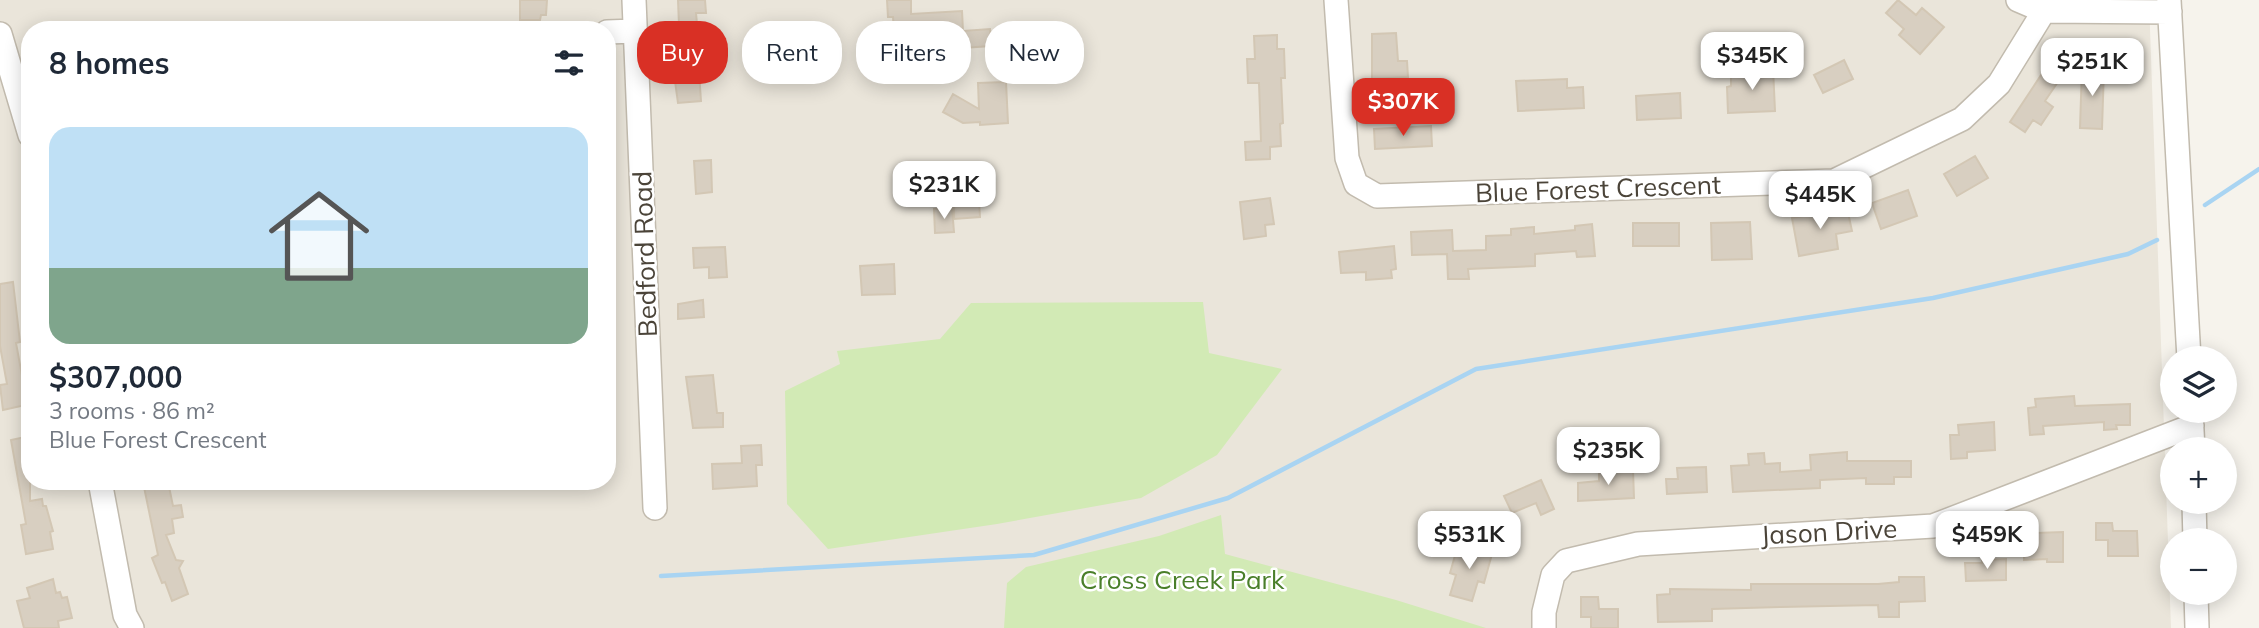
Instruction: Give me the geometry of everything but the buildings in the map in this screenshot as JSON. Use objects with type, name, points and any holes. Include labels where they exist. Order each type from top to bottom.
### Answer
[{"type":"street","name":"Bedford Road","points":[[634,0],[655,508]]},
{"type":"street","name":"Blue Forest Crescent","points":[[1336,0],[1347,158],[1356,184],[1377,197],[1834,181],[1962,119],[1999,84],[2044,11]]},
{"type":"street","points":[[2018,0],[2044,11],[2169,6],[2188,346]]},
{"type":"street","points":[[616,32],[635,31]]},
{"type":"street","points":[[0,34],[21,105]]},
{"type":"street","name":"Jason Drive","points":[[1544,628],[1544,612],[1553,575],[1566,561],[1639,544],[1933,526],[2180,423]]},
{"type":"street","points":[[102,490],[125,615],[132,628]]},
{"type":"street","points":[[2196,605],[2197,628]]},
{"type":"shaded area","points":[[0,0],[2149,0],[2161,346],[2160,423],[2164,423],[2164,437],[2160,437],[2160,514],[2167,514],[2167,528],[2160,528],[2160,605],[2170,605],[2171,628],[0,628]]},
{"type":"green space","points":[[1203,302],[1209,353],[1282,369],[1217,455],[1141,498],[997,524],[828,549],[787,504],[785,391],[840,364],[837,351],[940,339],[971,303]]},
{"type":"green space","name":"Cross Creek Park","points":[[1221,515],[1225,554],[1396,600],[1486,628],[1004,628],[1007,583],[1026,567],[1159,536]]},
{"type":"waterway","points":[[2205,205],[2259,169]]},
{"type":"waterway","points":[[661,576],[1034,555],[1228,498],[1476,369],[1933,298],[2128,254],[2157,240]]}]
